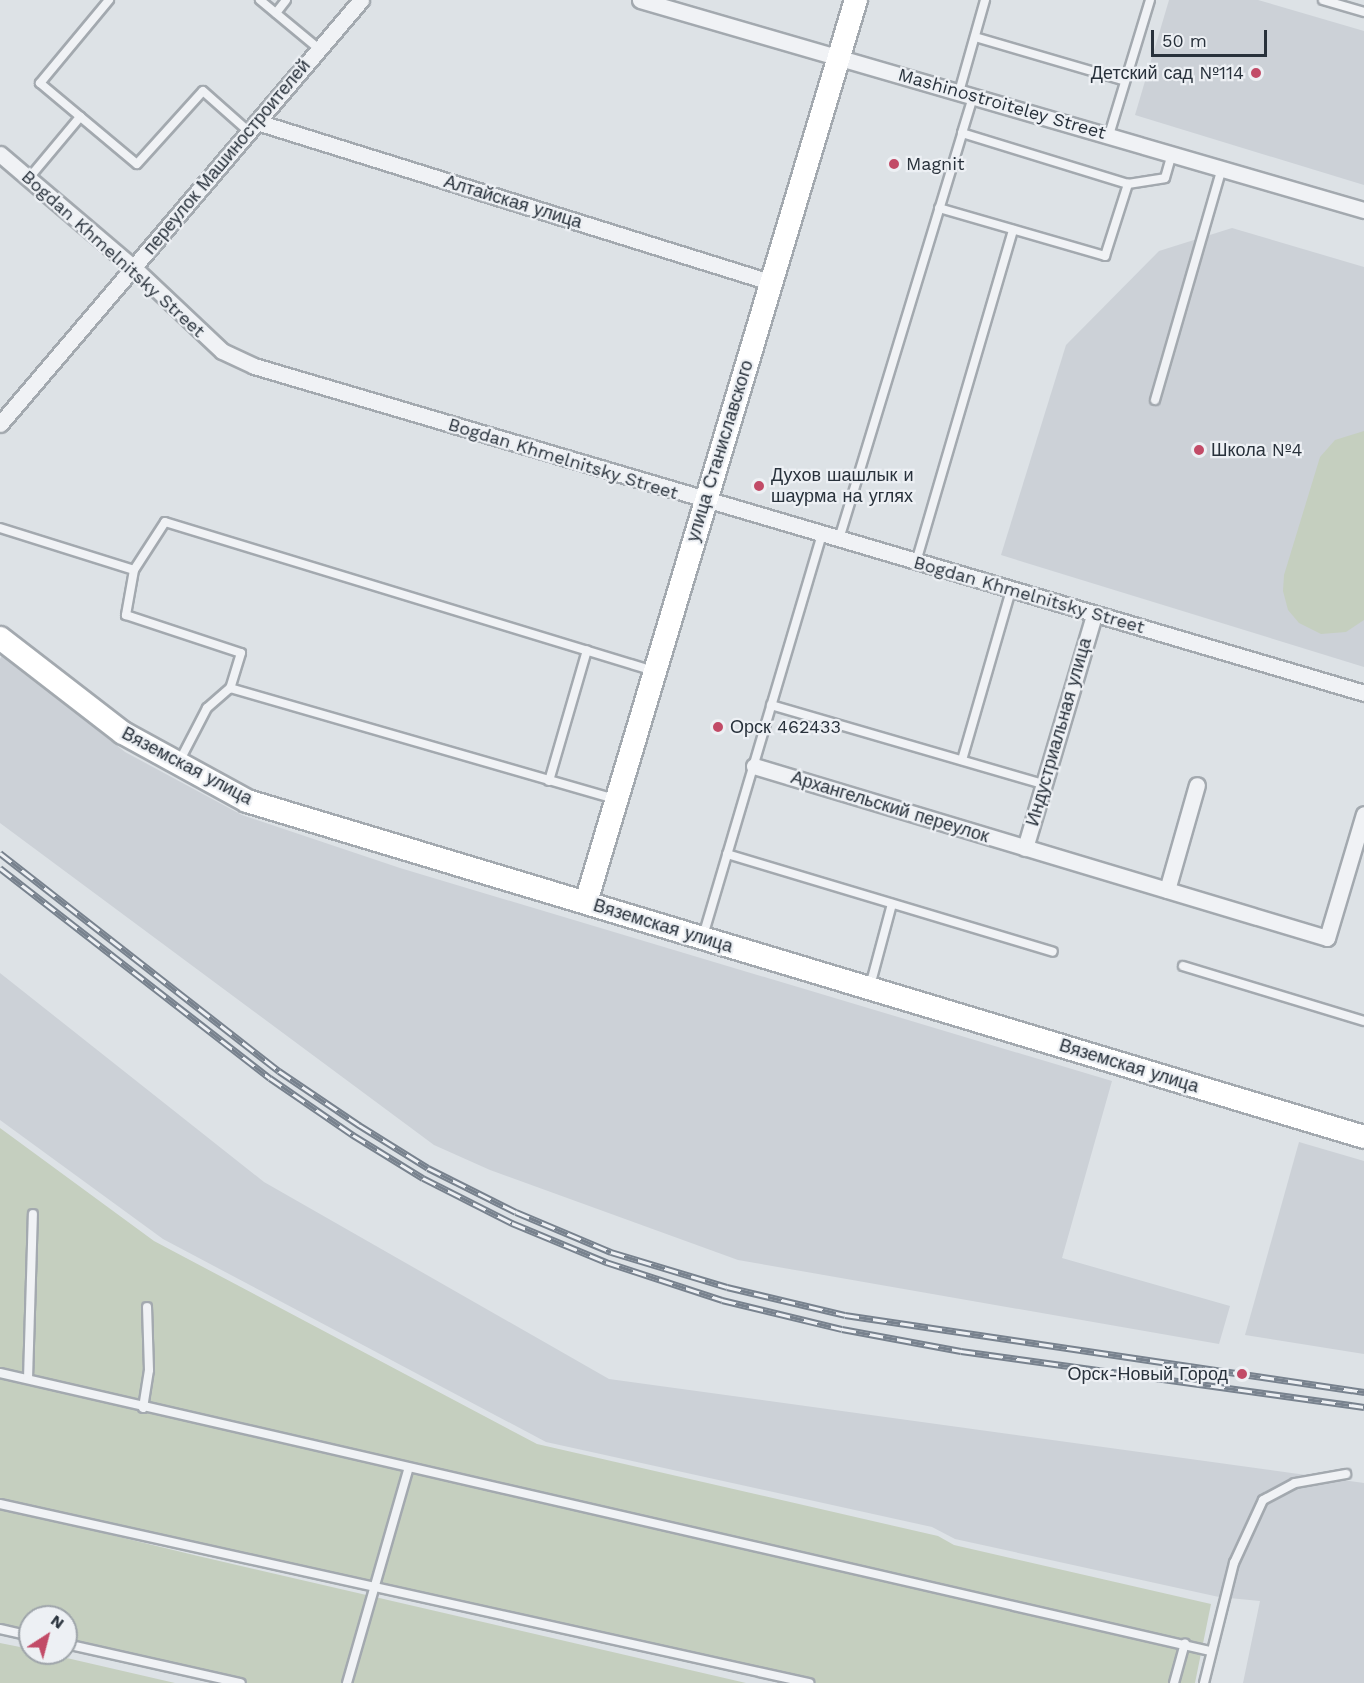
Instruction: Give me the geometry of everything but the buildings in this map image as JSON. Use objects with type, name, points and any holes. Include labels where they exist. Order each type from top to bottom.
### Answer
[{"type":"main road","name":"улица Станиславского","points":[[586,903],[856,0]]},
{"type":"main road","name":"Вяземская улица","points":[[0,638],[123,733],[247,801],[1364,1137]]},
{"type":"street","name":"переулок Машиностроителей","points":[[0,424],[6,407],[133,267],[361,0]]},
{"type":"street","name":"Mashinostroiteley Street","points":[[640,0],[1364,210]]},
{"type":"street","name":"Алтайская улица","points":[[252,126],[770,282]]},
{"type":"street","name":"Bogdan Khmelnitsky Street","points":[[0,154],[133,267],[222,351],[254,366],[705,502],[822,534],[1364,693]]},
{"type":"street","name":"Индустриальная улица","points":[[1025,849],[1094,615]]},
{"type":"street","name":"Архангельский переулок","points":[[754,766],[1327,938],[1364,814]]},
{"type":"street","points":[[1167,890],[1197,785]]},
{"type":"lane","points":[[109,0],[40,83],[137,164],[203,91],[252,126]]},
{"type":"lane","points":[[260,0],[319,49]]},
{"type":"lane","points":[[276,13],[286,0]]},
{"type":"lane","points":[[839,539],[962,134],[975,37],[985,0]]},
{"type":"lane","points":[[1109,135],[1150,0]]},
{"type":"lane","points":[[1323,0],[1364,12]]},
{"type":"lane","points":[[975,37],[1125,81]]},
{"type":"lane","points":[[29,178],[80,117]]},
{"type":"lane","points":[[962,134],[1128,183],[1165,178],[1172,154]]},
{"type":"lane","points":[[1155,400],[1222,168]]},
{"type":"lane","points":[[939,208],[1105,256],[1128,183]]},
{"type":"lane","points":[[916,562],[1013,230]]},
{"type":"lane","points":[[178,764],[207,708],[230,688],[241,653],[126,615],[134,570],[165,522],[655,671]]},
{"type":"lane","points":[[0,528],[134,570]]},
{"type":"lane","points":[[702,938],[822,534]]},
{"type":"lane","points":[[962,760],[1011,590]]},
{"type":"lane","points":[[549,781],[587,650]]},
{"type":"lane","points":[[230,688],[616,800]]},
{"type":"lane","points":[[771,705],[1043,784]]},
{"type":"lane","points":[[727,854],[1053,952]]},
{"type":"lane","points":[[869,988],[892,904]]},
{"type":"lane","points":[[1183,966],[1364,1021]]},
{"type":"lane","points":[[28,1379],[33,1214]]},
{"type":"lane","points":[[143,1408],[149,1370],[147,1307]]},
{"type":"lane","points":[[0,1373],[408,1470],[1185,1643],[1210,1651]]},
{"type":"lane","points":[[346,1683],[408,1470]]},
{"type":"lane","points":[[1204,1683],[1210,1651],[1234,1563],[1263,1500],[1295,1483],[1346,1474]]},
{"type":"lane","points":[[0,1504],[373,1584],[809,1683]]},
{"type":"lane","points":[[0,1629],[18,1633]]},
{"type":"lane","points":[[1174,1683],[1185,1643]]},
{"type":"lane","points":[[78,1647],[241,1683]]},
{"type":"shaded area","name":"Детский сад №114","points":[[1169,0],[1258,0],[1364,31],[1364,185],[1135,115]]},
{"type":"shaded area","name":"Школа №4","points":[[1232,228],[1364,267],[1364,667],[1001,555],[1066,345],[1159,251]]},
{"type":"shaded area","points":[[3,654],[125,752],[242,815],[400,868],[1112,1081],[1062,1258],[1230,1306],[1219,1344],[738,1260],[490,1170],[434,1145],[0,823],[0,659]]},
{"type":"shaded area","points":[[0,973],[264,1182],[609,1379],[1364,1483],[1364,1683],[1243,1683],[1260,1601],[1219,1597],[955,1539],[932,1527],[546,1442],[163,1239],[0,1120]]},
{"type":"shaded area","points":[[1299,1142],[1364,1161],[1364,1354],[1245,1335]]},
{"type":"green space","points":[[1364,431],[1364,620],[1346,632],[1321,634],[1299,623],[1288,610],[1283,591],[1284,575],[1320,457],[1335,440]]},
{"type":"green space","points":[[0,1128],[154,1241],[537,1444],[938,1536],[954,1545],[1211,1604],[1195,1683],[790,1683],[0,1500]]},
{"type":"green space","points":[[0,1508],[746,1683],[219,1683],[78,1652],[78,1605],[18,1605],[18,1638],[0,1634]]},
{"type":"green space","points":[[0,1643],[18,1647],[18,1665],[78,1665],[78,1661],[175,1683],[0,1683]]},
{"type":"railway","points":[[0,853],[279,1071],[359,1125],[428,1168],[516,1212],[611,1252],[727,1287],[845,1315],[1364,1392]]},
{"type":"railway","points":[[0,868],[270,1078],[353,1135],[423,1178],[512,1223],[606,1262],[722,1300],[842,1329],[961,1351],[1364,1407]]},
{"type":"place","name":"Детский сад №114","points":[[1256,73]]},
{"type":"place","name":"Magnit","points":[[894,164]]},
{"type":"place","name":"Школа №4","points":[[1199,450]]},
{"type":"place","name":"Духов шашлык и шаурма на углях","points":[[759,486]]},
{"type":"place","name":"Орск 462433","points":[[718,727]]},
{"type":"place","name":"Орск-Новый Город","points":[[1242,1374]]}]
